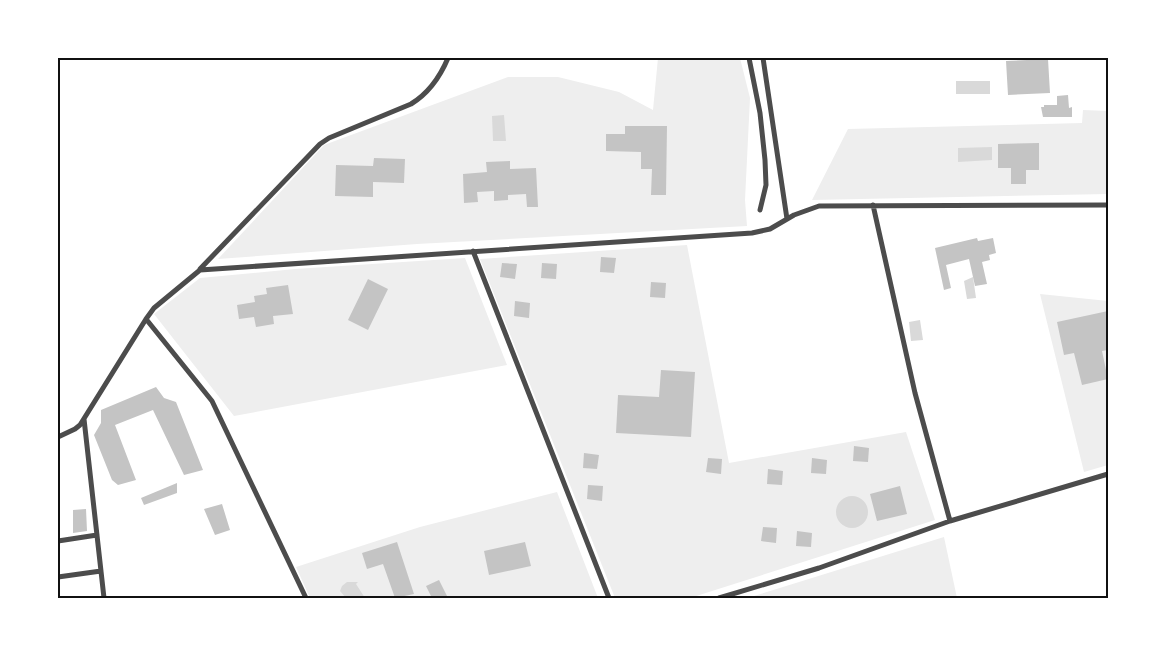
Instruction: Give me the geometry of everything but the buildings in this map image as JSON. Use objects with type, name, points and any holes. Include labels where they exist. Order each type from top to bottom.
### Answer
[{"type":"street","points":[[58,438],[75,429],[84,419],[154,308],[200,270],[320,144],[329,138],[420,99],[428,92],[437,79],[448,58]]},
{"type":"street","points":[[749,58],[760,113],[766,160],[766,185],[760,210]]},
{"type":"street","points":[[763,58],[787,219]]},
{"type":"street","points":[[873,205],[915,393],[950,521]]},
{"type":"street","points":[[200,270],[752,232],[770,229],[807,209],[819,206],[1108,205]]},
{"type":"street","points":[[473,251],[610,598]]},
{"type":"street","points":[[146,319],[212,401],[306,598]]},
{"type":"street","points":[[84,419],[104,598]]},
{"type":"street","points":[[719,598],[819,568],[950,521],[1108,474]]},
{"type":"street","points":[[58,540],[97,535]]},
{"type":"street","points":[[58,577],[101,571]]},
{"type":"shaded area","points":[[658,58],[740,58],[750,98],[745,200],[747,226],[417,244],[218,259],[324,145],[508,77],[558,77],[619,92],[653,110]]},
{"type":"shaded area","points":[[956,81],[990,81],[990,94],[956,94]]},
{"type":"shaded area","points":[[1083,110],[1108,111],[1108,194],[812,200],[848,129],[1082,123]]},
{"type":"shaded area","points":[[504,115],[506,141],[493,141],[492,116]]},
{"type":"shaded area","points":[[992,147],[992,160],[958,162],[958,148]]},
{"type":"shaded area","points":[[687,245],[729,463],[906,432],[935,520],[690,598],[615,598],[480,259]]},
{"type":"shaded area","points":[[465,258],[507,365],[234,416],[154,314],[200,278],[295,269]]},
{"type":"shaded area","points":[[973,277],[976,298],[967,299],[964,281]]},
{"type":"shaded area","points":[[1040,294],[1108,301],[1108,465],[1084,472]]},
{"type":"shaded area","points":[[920,320],[923,340],[911,341],[909,322]]},
{"type":"shaded area","points":[[557,492],[598,598],[310,598],[296,567],[420,527]]},
{"type":"shaded area","points":[[852,496],[858,497],[863,501],[867,506],[867,518],[863,523],[858,527],[852,528],[846,527],[841,523],[837,518],[836,512],[837,506],[841,501],[846,497]]},
{"type":"shaded area","points":[[944,537],[957,598],[754,598],[754,596]]},
{"type":"shaded area","points":[[347,582],[358,582],[356,584],[365,598],[346,598],[340,591]]}]
